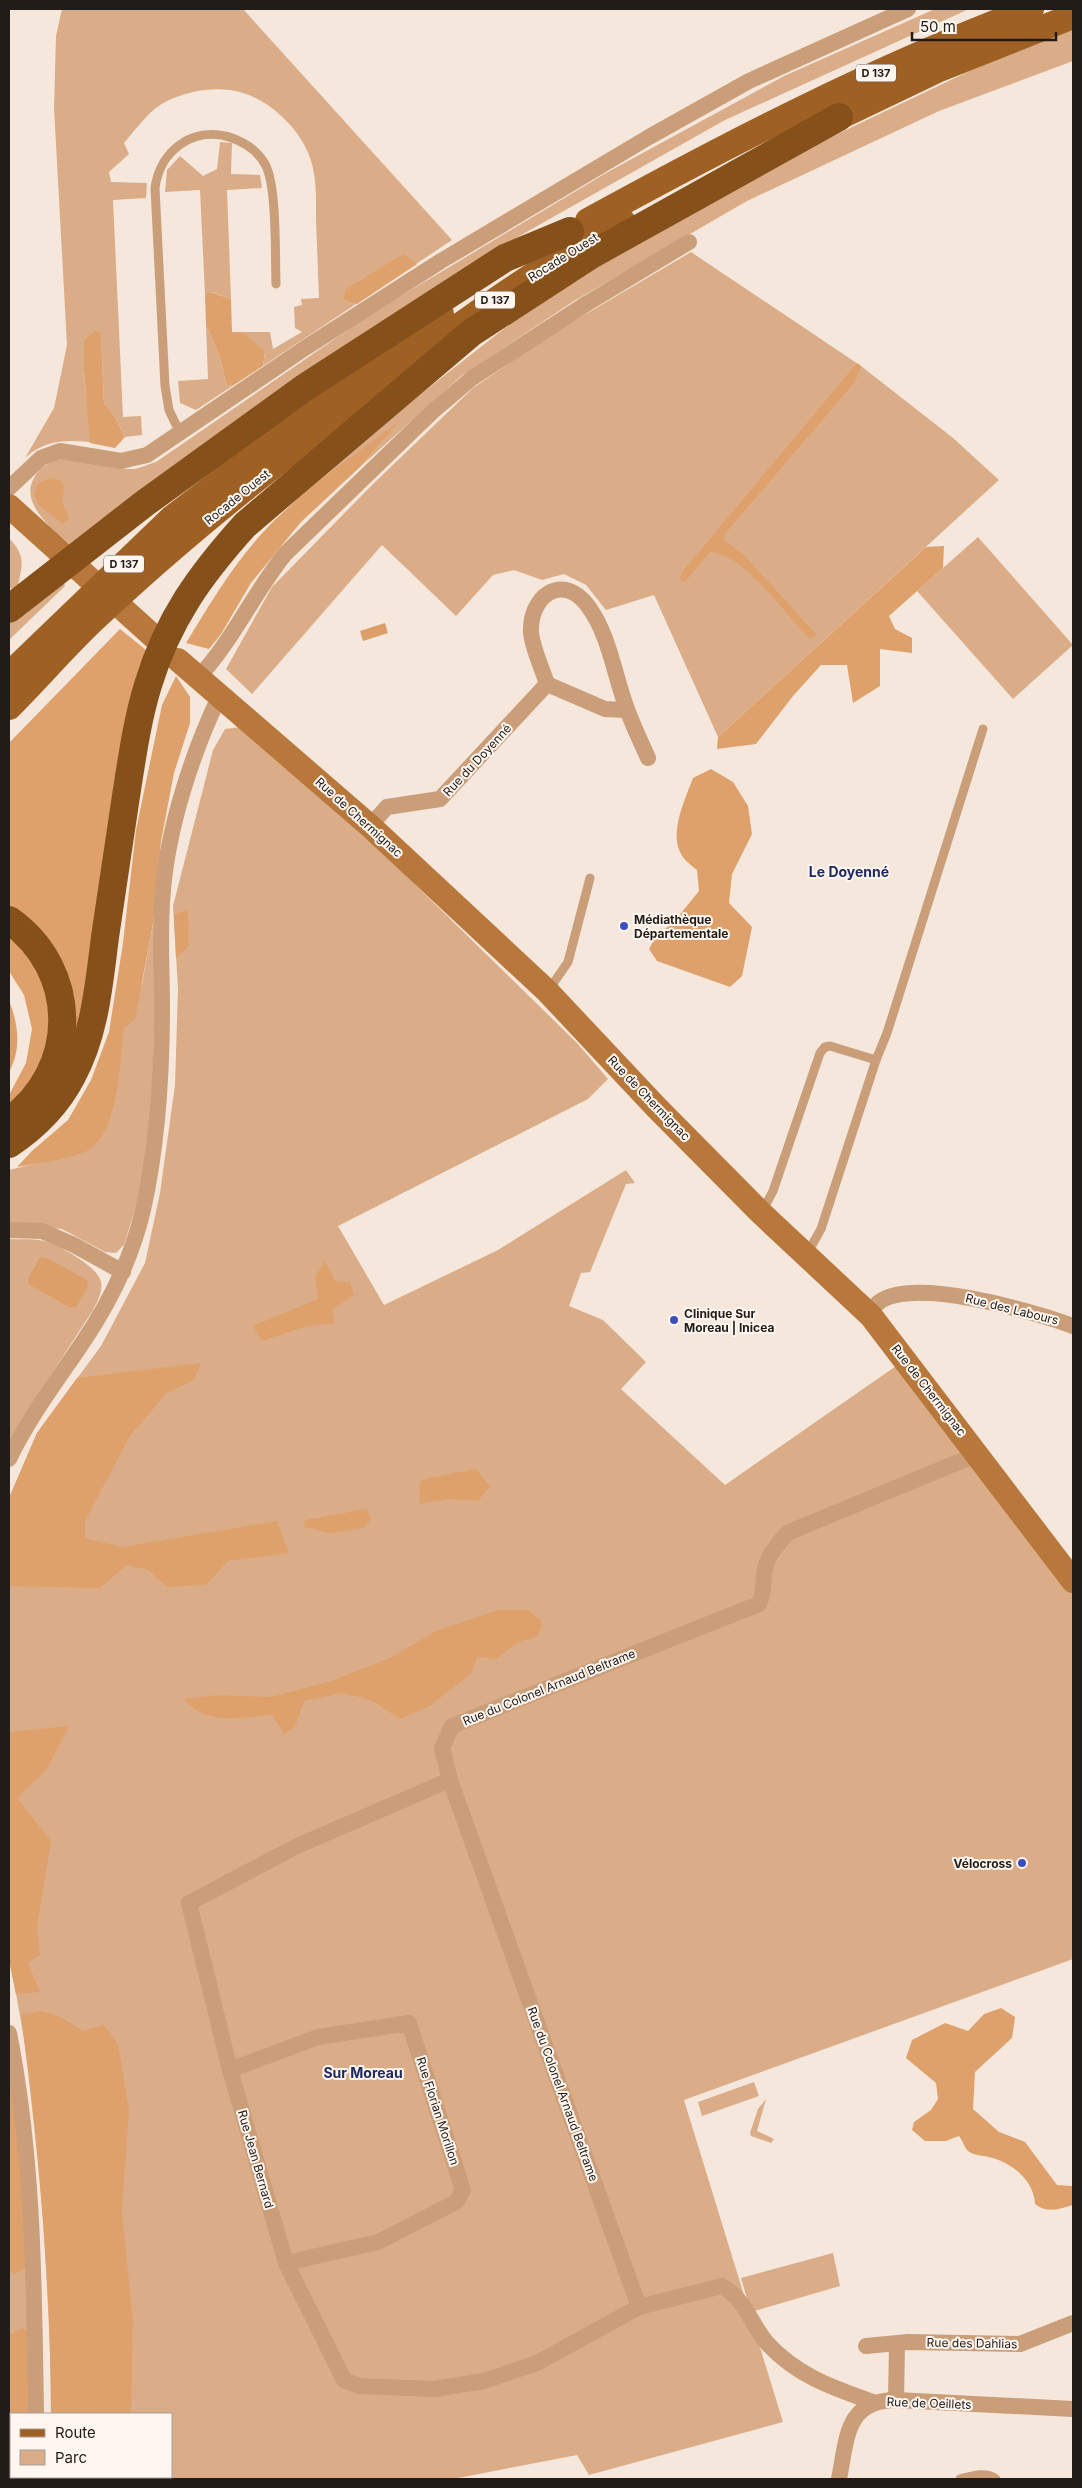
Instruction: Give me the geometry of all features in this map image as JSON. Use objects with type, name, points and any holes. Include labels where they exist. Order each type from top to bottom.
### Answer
[{"type":"highway","points":[[9,1144],[43,1118],[60,1096],[76,1068],[90,1030],[134,747],[149,682],[165,638],[185,600],[222,552],[245,525],[471,332],[591,255],[839,117]]},
{"type":"highway","points":[[9,609],[145,503],[304,388],[504,258],[570,231]]},
{"type":"highway","points":[[9,920],[22,929],[38,946],[50,964],[62,1002],[63,1021],[61,1043],[53,1067],[36,1096],[9,1121]]},
{"type":"main road","name":"Rocade Ouest","points":[[9,675],[83,616],[178,529],[422,327],[570,231],[777,120],[880,71],[1031,9]]},
{"type":"main road","name":"Rocade Ouest","points":[[178,529],[490,304],[586,242],[712,175],[937,70],[1073,16]]},
{"type":"main road","name":"Rocade Ouest","points":[[9,707],[83,616]]},
{"type":"street","points":[[9,488],[41,458],[50,453],[68,451],[107,459],[129,460],[147,455],[305,348],[441,261],[641,142],[749,81],[908,9]]},
{"type":"street","points":[[198,678],[229,640],[269,574],[286,554],[451,394],[496,360],[689,242]]},
{"type":"street","points":[[9,506],[154,638]]},
{"type":"street","points":[[627,710],[605,709],[547,684],[533,643],[532,620],[535,608],[546,593],[564,590],[586,604],[595,618],[604,638],[627,710],[648,758]]},
{"type":"street","name":"Rue de Chermignac","points":[[178,660],[370,826],[547,992],[761,1213],[871,1316],[1073,1581]]},
{"type":"street","name":"Rue du Doyenné","points":[[370,826],[387,807],[440,799],[547,684]]},
{"type":"street","points":[[9,1459],[47,1392],[83,1343],[108,1302],[122,1272],[143,1212],[159,1118],[162,1006],[161,928],[166,871],[192,764],[220,695]]},
{"type":"street","points":[[9,1230],[42,1231],[74,1245],[122,1272]]},
{"type":"street","name":"Rue des Labours","points":[[871,1316],[876,1306],[896,1295],[944,1294],[1014,1307],[1073,1326]]},
{"type":"street","name":"Rue du Colonel Arnaud Beltrame","points":[[640,2307],[450,1780],[442,1748],[452,1726],[759,1604],[765,1591],[764,1573],[771,1553],[788,1533],[978,1454]]},
{"type":"street","name":"Rue Jean Bernard","points":[[450,1780],[297,1846],[189,1903],[230,2070],[286,2263],[344,2380],[359,2386],[434,2389],[484,2381],[537,2363],[640,2307],[722,2286],[736,2294],[768,2343],[809,2378],[873,2402]]},
{"type":"street","name":"Rue Florian Morillon","points":[[230,2070],[318,2037],[409,2023],[463,2190],[456,2202],[378,2242],[286,2263]]},
{"type":"street","points":[[9,2033],[26,2136],[30,2188],[33,2235],[36,2413]]},
{"type":"street","name":"Rue des Dahlias","points":[[866,2346],[908,2342],[1020,2344],[1073,2323]]},
{"type":"street","points":[[896,2400],[897,2344]]},
{"type":"street","name":"Rue de Oeillets","points":[[839,2479],[854,2420],[863,2407],[873,2402],[896,2400],[1073,2409]]},
{"type":"lane","points":[[180,433],[169,410],[165,386],[155,188],[156,175],[163,162],[183,142],[198,134],[227,136],[249,146],[265,165],[271,184],[276,284]]},
{"type":"lane","points":[[805,1256],[821,1229],[876,1060],[890,1024],[983,730]]},
{"type":"lane","points":[[547,992],[568,962],[590,878]]},
{"type":"lane","points":[[761,1213],[773,1191],[820,1053],[824,1047],[830,1046],[876,1060]]},
{"type":"lane","points":[[960,2479],[972,2475],[990,2475],[996,2479]]},
{"type":"green space","points":[[62,9],[243,9],[452,240],[263,366],[265,352],[232,332],[270,332],[273,349],[302,332],[295,328],[294,307],[302,305],[301,299],[319,298],[316,187],[309,155],[304,143],[287,122],[277,112],[255,97],[230,90],[206,90],[190,93],[161,104],[149,114],[124,143],[129,154],[109,172],[111,182],[147,183],[146,198],[113,200],[123,417],[141,416],[142,435],[125,437],[114,415],[104,404],[101,334],[84,340],[87,405],[98,443],[59,442],[33,451],[25,458],[54,408],[67,345],[54,108],[56,36]]},
{"type":"green space","points":[[935,9],[969,9],[725,120],[523,234],[356,341],[73,547],[55,532],[38,513],[30,493],[32,482],[41,468],[48,464],[58,460],[74,459],[117,468],[134,469],[156,462],[371,314],[606,173],[784,76]]},
{"type":"green space","points":[[1073,29],[1073,61],[939,111],[747,201],[574,301],[461,376],[359,468],[399,422],[296,500],[394,415],[552,291],[737,182],[978,67]]},
{"type":"green space","points":[[220,142],[232,143],[231,174],[260,175],[262,188],[227,190],[231,299],[212,292],[205,295],[200,190],[165,192],[167,170],[180,156],[203,176],[217,169]]},
{"type":"green space","points":[[691,252],[861,366],[953,438],[999,480],[718,737],[654,595],[606,610],[586,585],[564,574],[542,580],[514,570],[493,575],[456,616],[382,545],[252,694],[226,669],[272,587],[372,485],[473,388],[552,334]]},
{"type":"green space","points":[[206,325],[219,355],[227,386],[234,385],[196,410],[180,403],[178,381],[208,379]]},
{"type":"green space","points":[[978,537],[1073,645],[1013,699],[917,591]]},
{"type":"green space","points":[[9,538],[19,551],[22,562],[17,590],[9,588]]},
{"type":"green space","points":[[63,581],[65,586],[9,640],[9,622]]},
{"type":"green space","points":[[241,727],[336,807],[577,1043],[608,1079],[588,1099],[338,1226],[384,1305],[498,1250],[626,1170],[635,1183],[626,1184],[590,1272],[581,1273],[569,1306],[603,1320],[646,1362],[621,1389],[725,1485],[896,1366],[1073,1584],[1073,1959],[684,2100],[783,2422],[589,2475],[577,2455],[453,2479],[49,2479],[172,2478],[172,2413],[51,2413],[47,2293],[38,2155],[27,2057],[9,1960],[9,1498],[37,1433],[101,1346],[145,1263],[160,1193],[175,1085],[178,989],[173,906],[213,750],[225,729]]},
{"type":"green space","points":[[153,924],[155,975],[153,1080],[144,1180],[124,1245],[116,1253],[105,1252],[62,1229],[9,1224],[9,1170],[50,1160],[124,1028],[142,984]]},
{"type":"green space","points":[[9,1239],[43,1241],[65,1250],[95,1271],[99,1276],[101,1287],[93,1310],[29,1409],[9,1451]]},
{"type":"green space","points":[[9,2075],[16,2113],[30,2334],[10,2413],[9,2479]]},
{"type":"green space","points":[[754,2082],[759,2096],[702,2116],[698,2102]]},
{"type":"green space","points":[[766,2099],[757,2131],[774,2139],[771,2143],[751,2136],[750,2133],[758,2109]]},
{"type":"green space","points":[[833,2253],[840,2286],[751,2312],[741,2278]]},
{"type":"shaded area","points":[[403,254],[417,264],[357,304],[343,299],[346,289]]},
{"type":"shaded area","points":[[211,292],[231,299],[232,332],[245,334],[265,352],[263,366],[234,385],[227,386],[219,355],[206,325],[205,295]]},
{"type":"shaded area","points":[[95,331],[101,333],[104,404],[114,415],[125,437],[115,448],[90,443],[84,371],[84,340]]},
{"type":"shaded area","points":[[857,363],[861,366],[855,382],[725,534],[724,540],[743,554],[817,635],[810,639],[750,573],[723,555],[710,552],[685,582],[680,580],[682,572]]},
{"type":"shaded area","points":[[401,420],[359,468],[301,522],[251,583],[221,634],[209,649],[186,643],[237,564],[273,522],[308,490]]},
{"type":"shaded area","points":[[51,478],[60,480],[65,486],[62,501],[69,519],[63,524],[40,506],[34,495],[38,483]]},
{"type":"shaded area","points":[[944,546],[943,568],[889,616],[895,629],[912,638],[912,653],[880,649],[880,686],[853,703],[847,665],[821,665],[793,696],[756,744],[717,749],[718,737],[926,547]]},
{"type":"shaded area","points":[[385,623],[388,633],[363,641],[360,631]]},
{"type":"shaded area","points":[[120,629],[151,654],[89,996],[73,1038],[9,910],[9,743]]},
{"type":"shaded area","points":[[176,676],[190,697],[190,723],[174,773],[161,841],[153,924],[135,1019],[124,1028],[119,1077],[111,1115],[105,1131],[96,1144],[85,1152],[17,1167],[32,1151],[68,1120],[91,1080],[109,1032],[123,943],[136,830],[162,705]]},
{"type":"shaded area","points":[[711,769],[733,782],[748,806],[752,834],[732,874],[729,903],[752,927],[742,976],[730,987],[657,961],[649,949],[656,936],[673,923],[699,891],[697,870],[681,854],[678,845],[677,826],[693,778]]},
{"type":"shaded area","points":[[188,910],[189,946],[176,958],[174,914]]},
{"type":"shaded area","points":[[9,937],[23,947],[39,967],[54,1023],[38,1078],[9,1107],[9,1095],[26,1063],[32,1029],[24,995],[9,971]]},
{"type":"shaded area","points":[[9,1000],[15,1018],[17,1045],[16,1054],[9,1072]]},
{"type":"shaded area","points":[[40,1257],[47,1258],[87,1280],[88,1286],[76,1307],[69,1307],[28,1284],[28,1279]]},
{"type":"shaded area","points":[[325,1261],[335,1281],[350,1282],[354,1295],[332,1310],[335,1323],[304,1327],[262,1341],[253,1326],[318,1299],[315,1277]]},
{"type":"shaded area","points":[[201,1363],[194,1380],[167,1393],[130,1436],[85,1521],[85,1538],[122,1547],[277,1521],[289,1553],[228,1561],[206,1585],[167,1587],[148,1570],[127,1565],[100,1588],[9,1586],[9,1498],[37,1433],[77,1378]]},
{"type":"shaded area","points":[[476,1469],[490,1486],[478,1501],[448,1499],[420,1504],[419,1485],[424,1479]]},
{"type":"shaded area","points":[[367,1509],[371,1519],[364,1528],[330,1533],[304,1527],[305,1520]]},
{"type":"shaded area","points":[[498,1610],[528,1610],[542,1621],[539,1633],[534,1638],[517,1643],[497,1659],[477,1657],[471,1674],[428,1707],[400,1719],[371,1700],[343,1693],[304,1701],[295,1727],[284,1734],[272,1715],[236,1718],[214,1717],[203,1714],[183,1699],[217,1695],[271,1697],[331,1681],[390,1658],[434,1632]]},
{"type":"shaded area","points":[[69,1726],[47,1769],[17,1798],[51,1841],[37,1928],[40,1955],[28,1963],[40,1992],[16,1994],[9,1960],[9,1732]]},
{"type":"shaded area","points":[[1001,2008],[1015,2017],[1012,2038],[975,2072],[973,2109],[999,2132],[1025,2142],[1057,2185],[1073,2186],[1073,2205],[1053,2210],[1044,2209],[1035,2204],[1034,2195],[1026,2180],[1020,2173],[1005,2163],[969,2152],[959,2136],[946,2141],[925,2141],[912,2130],[914,2122],[931,2110],[938,2099],[936,2083],[906,2058],[912,2040],[945,2023],[968,2031],[984,2014]]},
{"type":"shaded area","points":[[43,2011],[63,2018],[83,2031],[104,2025],[118,2045],[129,2110],[122,2212],[133,2323],[131,2413],[51,2413],[46,2264],[33,2114],[21,2015]]},
{"type":"shaded area","points":[[9,2075],[16,2113],[29,2265],[15,2274],[9,2271]]},
{"type":"shaded area","points":[[22,2328],[30,2334],[30,2413],[10,2413],[10,2478],[29,2479],[9,2479],[9,2335]]},
{"type":"shaded area","points":[[49,2478],[97,2478],[94,2479]]},
{"type":"place","name":"Médiathèque Départementale","points":[[624,926]]},
{"type":"place","name":"Clinique Sur Moreau | Inicea","points":[[674,1320]]},
{"type":"place","name":"Vélocross","points":[[1022,1863]]},
{"type":"district","name":"Le Doyenné","points":[[849,871]]},
{"type":"district","name":"Sur Moreau","points":[[363,2072]]}]
